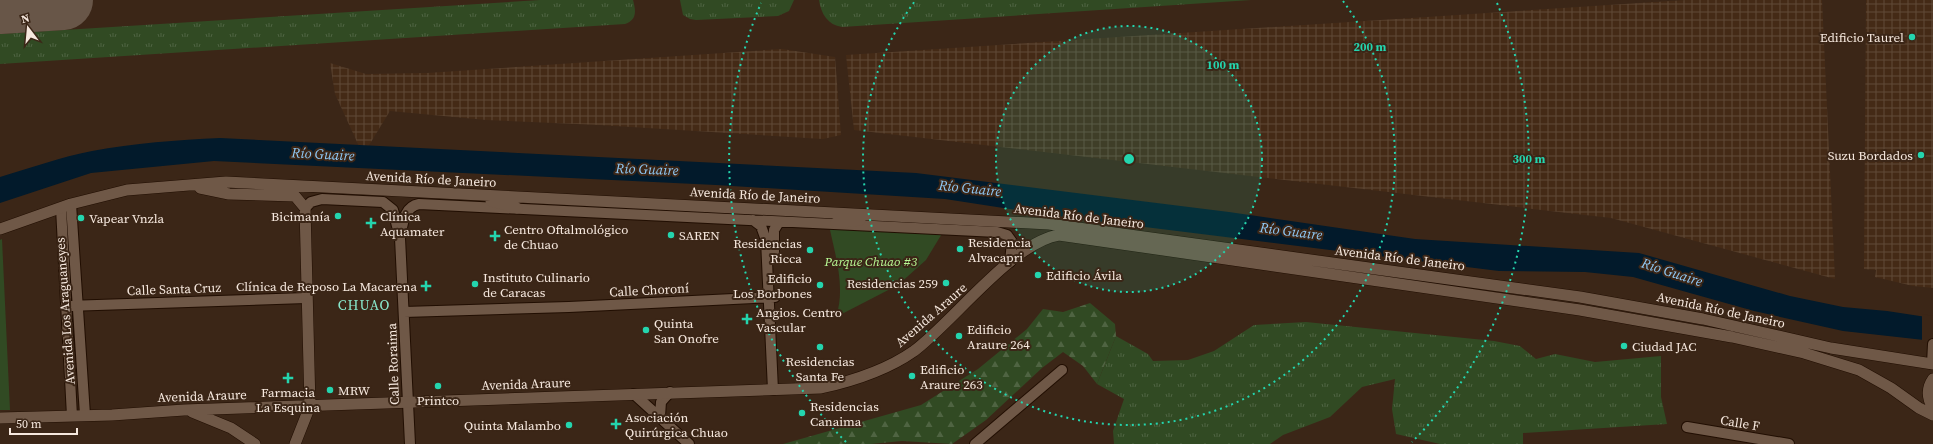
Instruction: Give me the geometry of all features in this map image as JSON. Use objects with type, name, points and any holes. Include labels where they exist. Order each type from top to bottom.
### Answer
[{"type":"street","name":"Avenida Río de Janeiro","points":[[0,229],[66,206],[127,190],[226,182],[1049,224],[1336,265],[1525,288],[1703,319],[1831,348],[1932,364]]},
{"type":"street","name":"Avenida Río de Janeiro","points":[[188,185],[229,194],[295,196],[305,208]]},
{"type":"street","points":[[473,195],[517,208]]},
{"type":"street","name":"Calle Roraima","points":[[305,208],[311,202],[322,199],[383,202],[393,210],[400,238],[410,444]]},
{"type":"street","name":"Avenida Río de Janeiro","points":[[400,238],[407,210],[413,205],[419,204],[779,222],[836,223],[1003,233],[1012,242],[1010,262]]},
{"type":"street","name":"Avenida Los Araguaneyes","points":[[66,206],[72,306],[84,415]]},
{"type":"street","points":[[295,444],[310,406],[306,298],[305,208]]},
{"type":"street","points":[[836,223],[890,216]]},
{"type":"street","points":[[753,220],[761,226],[766,240],[772,297]]},
{"type":"street","points":[[776,390],[772,297],[773,240],[774,230],[779,222]]},
{"type":"street","name":"Avenida Río de Janeiro","points":[[1010,262],[1041,240],[1059,235],[1580,310],[1732,337],[1840,363],[1877,379],[1919,408],[1933,415]]},
{"type":"street","name":"Avenida Araure","points":[[0,418],[670,392],[821,388],[840,384],[897,361],[919,346],[1010,262]]},
{"type":"street","name":"Calle Choroní","points":[[404,312],[569,307],[772,297]]},
{"type":"street","name":"Calle Santa Cruz","points":[[72,306],[306,298]]},
{"type":"street","name":"Avenida Los Araguaneyes","points":[[72,306],[72,416]]},
{"type":"street","points":[[1933,344],[1928,390],[1928,395],[1933,408]]},
{"type":"street","points":[[975,444],[1062,370]]},
{"type":"street","points":[[1928,390],[1933,379]]},
{"type":"street","points":[[660,416],[660,402],[670,392]]},
{"type":"street","points":[[634,394],[641,402],[660,416],[689,444]]},
{"type":"street","points":[[184,410],[200,414],[223,424],[255,444]]},
{"type":"street","name":"Calle F","points":[[1687,427],[1789,444]]},
{"type":"shaded area","points":[[1686,0],[1822,0],[1835,279],[1611,218],[854,130],[846,55]]},
{"type":"shaded area","points":[[1866,0],[1933,0],[1933,288],[1913,286],[1875,277],[1876,270],[1864,269]]},
{"type":"shaded area","points":[[782,49],[835,57],[841,135],[823,139],[599,125],[486,120],[390,111],[363,155],[335,94],[330,63],[366,74],[427,73]]},
{"type":"green space","points":[[540,0],[633,0],[635,15],[632,20],[625,24],[0,64],[0,34]]},
{"type":"green space","points":[[680,0],[794,0],[789,11],[778,16],[696,20],[690,19],[683,15]]},
{"type":"green space","points":[[819,0],[1251,0],[842,27],[833,24],[826,18],[821,10]]},
{"type":"green space","name":"Parque Chuao #3","points":[[829,225],[943,232],[926,260],[898,285],[836,317],[839,306],[840,283]]},
{"type":"green space","points":[[2,239],[10,410],[0,410],[0,240]]},
{"type":"green space","points":[[1090,303],[1115,324],[1116,336],[1097,384],[1083,366],[1063,352],[1042,368],[986,420],[952,444],[902,441],[871,444],[783,444],[921,405],[978,369],[1027,329],[1043,309],[1063,312]]},
{"type":"green space","points":[[1306,322],[1494,341],[1520,346],[1536,359],[1555,354],[1595,362],[1661,356],[1661,397],[1667,424],[1523,433],[1523,444],[1440,444],[1396,434],[1392,409],[1395,379],[1362,387],[1330,417],[1283,435],[1270,444],[1114,444],[1113,431],[1124,399],[1097,384],[1116,336],[1148,354],[1153,361],[1188,360],[1214,351],[1254,325]]},
{"type":"water","name":"Río Guaire","points":[[220,138],[916,173],[1229,212],[1415,239],[1639,253],[1790,296],[1843,307],[1887,311],[1933,318],[1933,341],[1843,331],[1754,311],[1633,277],[1585,272],[1499,271],[1056,216],[945,199],[716,185],[214,161],[91,173],[0,203],[0,177],[46,163],[80,153],[108,148],[172,141]]},
{"type":"pier","points":[[1922,314],[1933,316],[1933,343],[1922,342]]},
{"type":"runway","points":[[0,4],[63,0]]},
{"type":"place","name":"Edificio Taurel","points":[[1912,37]]},
{"type":"place","name":"Suzu Bordados","points":[[1921,155]]},
{"type":"place","name":"Bicimanía","points":[[338,216]]},
{"type":"place","name":"Vapear Vnzla","points":[[81,218]]},
{"type":"place","name":"Clínica Aquamater","points":[[371,223]]},
{"type":"place","name":"SAREN","points":[[671,235]]},
{"type":"place","name":"Centro Oftalmológico de Chuao","points":[[495,236]]},
{"type":"place","name":"Residencia Alvacapri","points":[[960,249]]},
{"type":"place","name":"Residencias Ricca","points":[[810,250]]},
{"type":"place","name":"Edificio Ávila","points":[[1038,275]]},
{"type":"place","name":"Residencias 259","points":[[946,283]]},
{"type":"place","name":"Instituto Culinario de Caracas","points":[[475,284]]},
{"type":"place","name":"Edificio Los Borbones","points":[[820,285]]},
{"type":"place","name":"Clínica de Reposo La Macarena","points":[[426,286]]},
{"type":"place","name":"Angios. Centro Vascular","points":[[747,319]]},
{"type":"place","name":"Quinta San Onofre","points":[[646,330]]},
{"type":"place","name":"Edificio Araure 264","points":[[959,336]]},
{"type":"place","name":"Ciudad JAC","points":[[1624,346]]},
{"type":"place","name":"Residencias Santa Fe","points":[[820,347]]},
{"type":"place","name":"Edificio Araure 263","points":[[912,376]]},
{"type":"place","name":"Farmacia La Esquina","points":[[288,378]]},
{"type":"place","name":"Printco","points":[[438,386]]},
{"type":"place","name":"MRW","points":[[330,390]]},
{"type":"place","name":"Residencias Canaima","points":[[802,413]]},
{"type":"place","name":"Asociación Quirúrgica Chuao","points":[[616,424]]},
{"type":"place","name":"Quinta Malambo","points":[[569,425]]},
{"type":"district","name":"CHUAO","points":[[364,305]]}]
